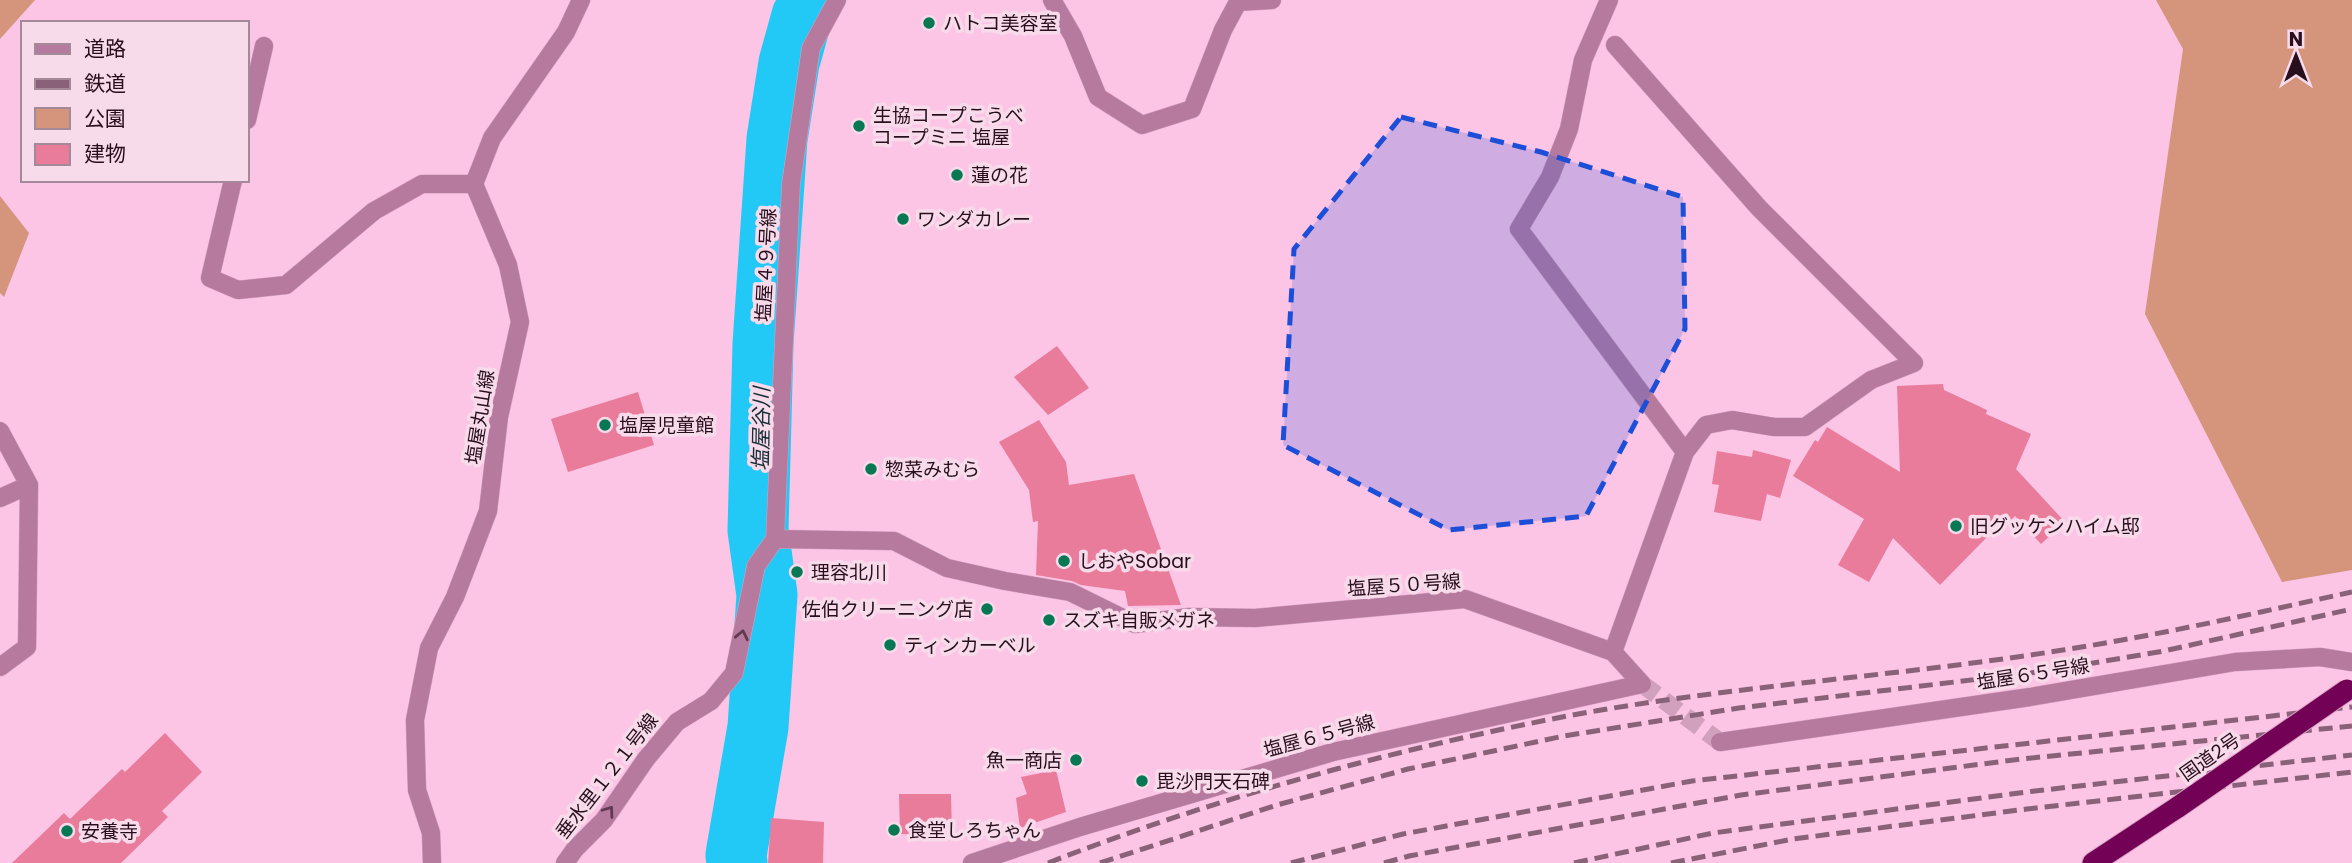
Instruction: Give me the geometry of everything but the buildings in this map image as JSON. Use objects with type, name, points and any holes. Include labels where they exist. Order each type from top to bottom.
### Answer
[{"type":"highway","name":"国道2号","points":[[2093,863],[2350,689]]},
{"type":"street","points":[[233,182],[210,278],[238,290],[286,285],[374,211],[422,184],[474,184],[492,138],[566,32],[580,0]]},
{"type":"street","name":"塩屋４９号線","points":[[772,542],[791,184],[811,48],[836,0]]},
{"type":"street","points":[[1052,0],[1073,36],[1098,97],[1142,125],[1192,109],[1223,30],[1238,2],[1272,0]]},
{"type":"street","points":[[1609,0],[1583,60],[1569,129],[1550,177],[1519,229],[1685,452]]},
{"type":"street","points":[[248,116],[264,46]]},
{"type":"street","points":[[1613,652],[1685,452],[1706,425],[1732,420],[1774,427],[1805,427],[1871,380],[1914,363],[1759,208],[1615,46]]},
{"type":"street","name":"塩屋丸山線","points":[[432,863],[431,833],[417,790],[415,720],[429,648],[455,597],[488,511],[499,417],[520,322],[508,265],[474,184]]},
{"type":"street","points":[[0,667],[27,647],[29,485],[2,435]]},
{"type":"street","points":[[0,498],[29,485]]},
{"type":"street","name":"塩屋５０号線","points":[[772,542],[894,541],[947,568],[1070,592],[1135,624],[1189,617],[1255,618],[1465,599],[1613,652]]},
{"type":"street","name":"垂水里１２１号線","points":[[565,863],[604,820],[646,759],[677,722],[711,701],[734,673],[757,566],[772,542]]},
{"type":"street","name":"塩屋６５号線","points":[[972,863],[1080,827],[1333,752],[1642,684],[1613,652]]},
{"type":"street","name":"塩屋６５号線","points":[[1720,742],[2017,699],[2235,662],[2320,657],[2352,662]]},
{"type":"highlighted area","points":[[1401,117],[1541,152],[1683,197],[1685,329],[1586,516],[1449,530],[1283,445],[1294,249]]},
{"type":"green space","points":[[0,0],[35,0],[0,39]]},
{"type":"green space","points":[[2156,0],[2352,0],[2352,570],[2282,582],[2145,314],[2183,49]]},
{"type":"green space","points":[[0,196],[29,233],[4,297],[0,293]]},
{"type":"waterway","name":"塩屋谷川","points":[[737,863],[736,855],[758,727],[767,595],[758,530],[763,344],[777,139],[789,63],[802,16],[813,0]]},
{"type":"tunnel","points":[[1642,684],[1720,742]]},
{"type":"railway","points":[[1048,863],[1172,818],[1299,779],[1492,731],[1683,698],[2063,650],[2172,631],[2352,592]]},
{"type":"railway","points":[[1100,863],[1277,805],[1408,769],[1564,736],[1739,708],[2046,671],[2164,651],[2352,609]]},
{"type":"railway","points":[[1291,863],[1403,834],[1692,781],[2352,707]]},
{"type":"railway","points":[[1384,863],[1409,856],[1741,795],[2021,759],[2352,726]]},
{"type":"railway","points":[[1574,863],[1713,833],[2035,791],[2352,755]]},
{"type":"railway","points":[[1671,863],[1793,839],[2352,772]]},
{"type":"place","name":"ハトコ美容室","points":[[929,23]]},
{"type":"place","name":"生協コープこうべ コープミニ 塩屋","points":[[859,126]]},
{"type":"place","name":"蓮の花","points":[[957,175]]},
{"type":"place","name":"ワンダカレー","points":[[903,219]]},
{"type":"place","name":"塩屋児童館","points":[[605,425]]},
{"type":"place","name":"惣菜みむら","points":[[871,469]]},
{"type":"place","name":"旧グッケンハイム邸","points":[[1956,526]]},
{"type":"place","name":"しおやSobar","points":[[1064,561]]},
{"type":"place","name":"理容北川","points":[[797,572]]},
{"type":"place","name":"佐伯クリーニング店","points":[[987,609]]},
{"type":"place","name":"スズキ自販メガネ","points":[[1049,620]]},
{"type":"place","name":"ティンカーベル","points":[[890,645]]},
{"type":"place","name":"魚一商店","points":[[1076,760]]},
{"type":"place","name":"毘沙門天石碑","points":[[1142,781]]},
{"type":"place","name":"食堂しろちゃん","points":[[894,830]]},
{"type":"place","name":"安養寺","points":[[67,831]]}]
